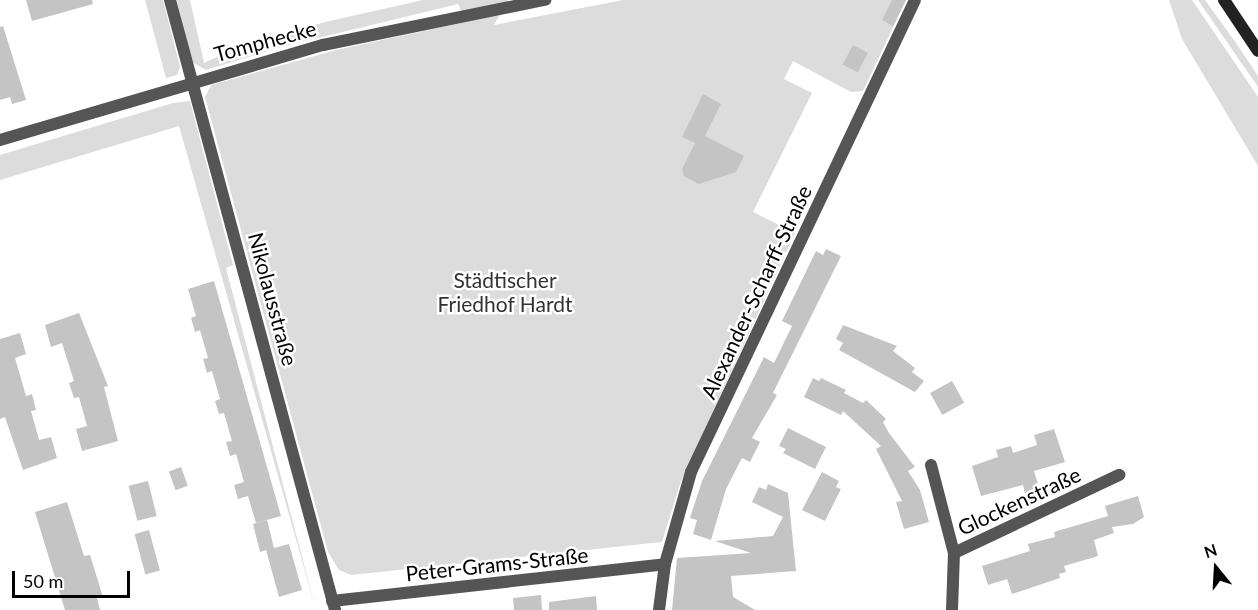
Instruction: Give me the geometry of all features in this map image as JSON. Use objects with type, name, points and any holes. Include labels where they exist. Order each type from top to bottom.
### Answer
[{"type":"main road","points":[[1224,0],[1258,51]]},
{"type":"street","name":"Nikolausstraße","points":[[170,0],[334,606]]},
{"type":"street","name":"Tomphecke","points":[[0,140],[193,81],[323,45],[545,0]]},
{"type":"street","name":"Alexander-Scharff-Straße","points":[[659,610],[665,564],[691,472],[915,0]]},
{"type":"street","points":[[932,465],[954,553]]},
{"type":"street","name":"Glockenstraße","points":[[952,610],[954,553],[1119,475]]},
{"type":"street","name":"Peter-Grams-Straße","points":[[334,606],[665,564]]},
{"type":"green space","points":[[145,0],[163,0],[180,67],[177,75],[166,78]]},
{"type":"green space","name":"Städtischer Friedhof Hardt","points":[[177,0],[190,0],[204,63],[234,49],[325,22],[423,0],[508,0],[494,25],[623,0],[906,0],[863,91],[851,92],[793,61],[784,79],[812,93],[753,212],[795,233],[681,481],[662,542],[351,575],[339,570],[328,552],[205,97],[211,85],[336,50],[466,22],[458,4],[281,47],[206,70],[192,62]]},
{"type":"green space","points":[[1169,0],[1192,0],[1258,97],[1258,166],[1182,39]]},
{"type":"green space","points":[[1198,0],[1205,0],[1236,43],[1258,76],[1258,87]]},
{"type":"green space","points":[[190,101],[233,265],[226,268],[316,610],[179,126],[0,180],[0,155],[173,103]]},
{"type":"building","points":[[26,0],[92,0],[93,4],[32,21]]},
{"type":"building","points":[[892,0],[906,0],[893,26],[882,20]]},
{"type":"building","points":[[3,26],[26,100],[12,104],[10,97],[0,100],[0,27]]},
{"type":"building","points":[[853,45],[868,53],[858,72],[843,64]]},
{"type":"building","points":[[703,94],[721,104],[705,136],[744,156],[736,172],[699,184],[684,176],[682,169],[695,143],[682,137]]},
{"type":"building","points":[[826,249],[841,256],[773,393],[777,395],[752,438],[760,442],[750,462],[742,458],[726,489],[711,540],[693,534],[697,520],[690,518],[702,481],[764,357],[774,363],[792,326],[782,321],[816,251],[823,255]]},
{"type":"building","points":[[214,281],[281,516],[256,523],[248,496],[238,499],[234,485],[244,482],[236,454],[230,456],[226,442],[232,441],[224,413],[219,414],[215,401],[220,399],[212,371],[207,373],[203,359],[208,358],[200,330],[195,332],[191,318],[196,316],[188,289]]},
{"type":"building","points":[[79,313],[108,386],[104,387],[118,441],[82,451],[76,429],[87,426],[79,397],[74,398],[69,383],[74,381],[62,343],[51,347],[45,325]]},
{"type":"building","points":[[843,325],[897,346],[893,351],[915,368],[912,372],[924,381],[915,392],[839,350],[843,343],[836,339]]},
{"type":"building","points":[[20,333],[26,354],[15,358],[26,396],[32,394],[36,410],[31,411],[39,440],[51,437],[57,458],[23,470],[5,417],[0,419],[0,339]]},
{"type":"building","points":[[813,378],[819,381],[821,378],[846,390],[844,393],[863,403],[866,400],[886,419],[883,422],[889,433],[915,467],[908,471],[920,490],[929,522],[904,529],[896,502],[902,501],[876,449],[881,446],[843,411],[841,415],[804,397]]},
{"type":"building","points":[[952,381],[964,403],[942,415],[930,393]]},
{"type":"building","points":[[788,428],[826,447],[815,469],[783,453],[786,449],[779,446]]},
{"type":"building","points":[[1054,429],[1065,462],[1034,471],[1040,490],[1025,494],[1023,485],[981,496],[972,466],[998,457],[996,450],[1011,446],[1013,453],[1037,445],[1034,435]]},
{"type":"building","points":[[181,467],[188,486],[176,490],[169,471]]},
{"type":"building","points":[[822,472],[839,481],[836,487],[841,489],[825,521],[802,510]]},
{"type":"building","points":[[148,481],[157,516],[137,521],[129,486]]},
{"type":"building","points":[[768,484],[788,493],[796,571],[731,576],[733,597],[755,610],[672,610],[677,558],[751,553],[715,541],[773,536],[783,517],[752,502],[759,487],[766,490]]},
{"type":"building","points":[[1138,496],[1144,517],[1133,524],[1112,527],[1114,533],[1094,540],[1098,556],[1064,566],[1066,572],[1059,574],[1060,578],[1012,594],[1007,579],[988,585],[982,566],[1030,551],[1028,544],[1055,537],[1054,532],[1108,516],[1105,506]]},
{"type":"building","points":[[67,502],[84,556],[90,555],[103,597],[97,598],[100,610],[65,610],[35,512]]},
{"type":"building","points":[[267,520],[274,548],[289,544],[302,590],[279,597],[266,550],[260,552],[253,524]]},
{"type":"building","points":[[149,530],[160,571],[145,574],[135,534]]},
{"type":"building","points":[[541,595],[542,610],[514,610],[513,598]]},
{"type":"building","points":[[596,596],[597,610],[549,610],[549,602]]}]
